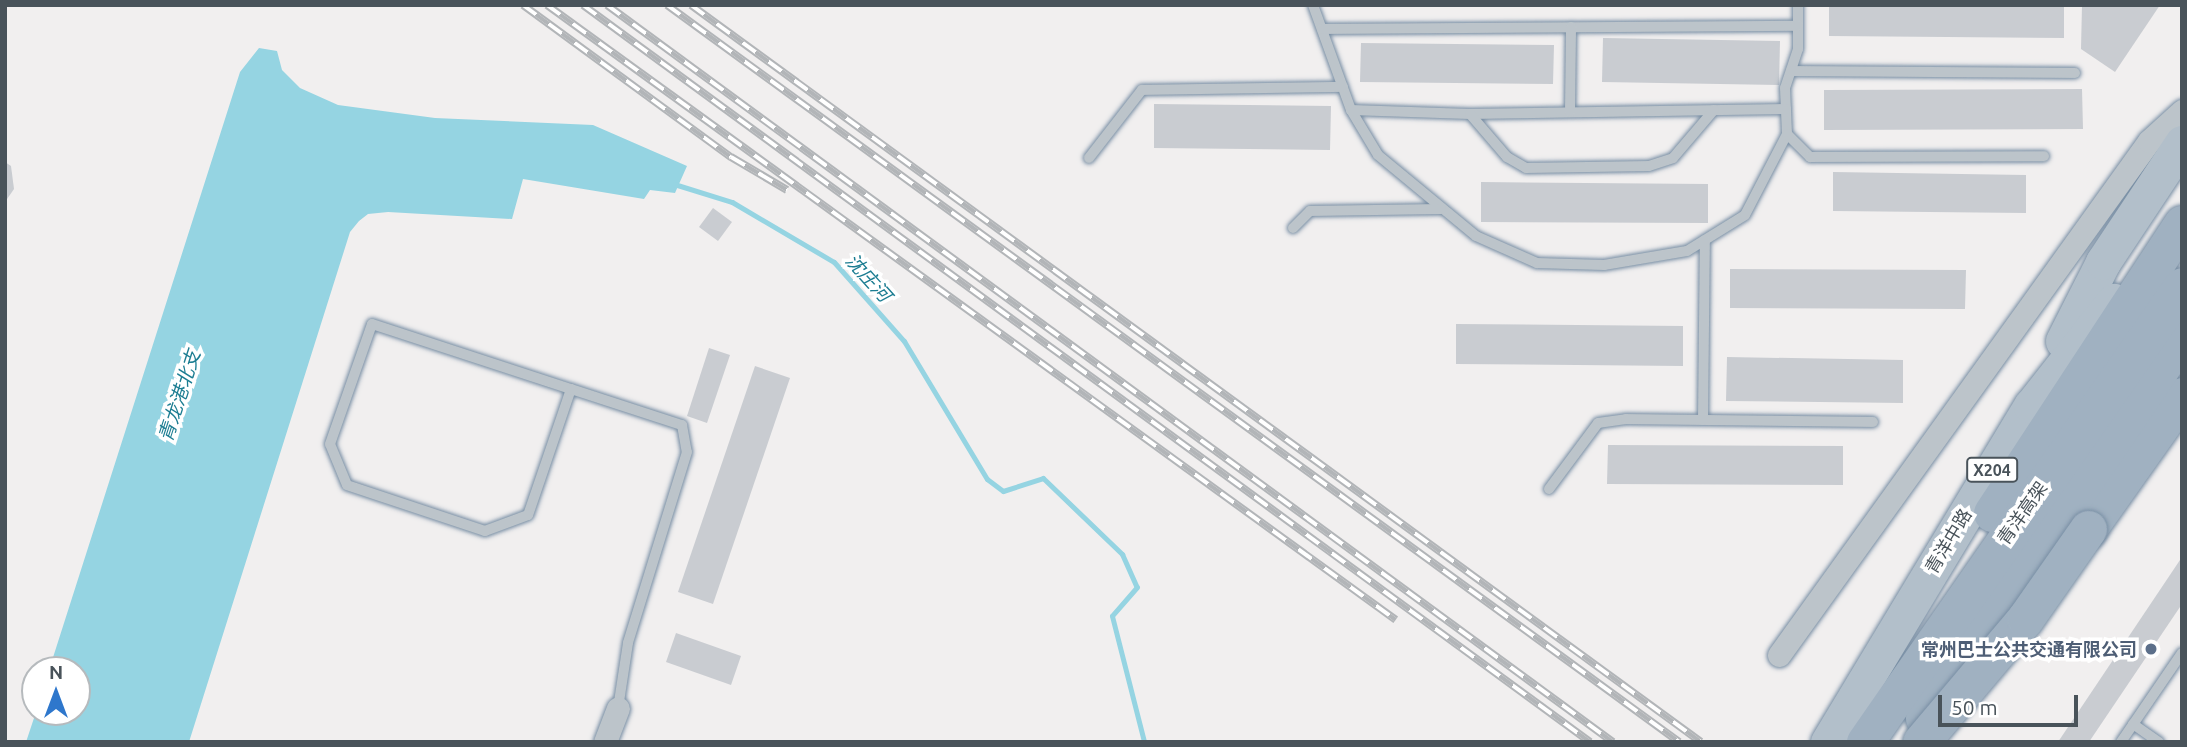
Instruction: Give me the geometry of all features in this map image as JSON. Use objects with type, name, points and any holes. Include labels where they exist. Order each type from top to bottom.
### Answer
[{"type":"highway","points":[[1939,633],[1972,543],[2182,224]]},
{"type":"highway","name":"青洋高架","points":[[1865,742],[2182,286]]},
{"type":"highway","name":"青洋高架","points":[[1908,742],[2182,337]]},
{"type":"highway","points":[[1921,742],[2025,619],[2182,396]]},
{"type":"main road","points":[[2031,406],[2103,262],[2182,144]]},
{"type":"main road","name":"青洋中路","points":[[1828,742],[2031,406],[2182,215]]},
{"type":"main road","points":[[1930,742],[2068,527],[2182,363]]},
{"type":"main road","points":[[1943,742],[2076,572],[2182,423]]},
{"type":"street","points":[[1779,655],[2149,141],[2182,111]]},
{"type":"street","points":[[604,742],[618,708]]},
{"type":"lane","points":[[1313,5],[1352,110],[1378,155],[1476,236],[1537,263],[1604,265],[1688,251],[1745,215],[1787,134],[1786,109],[1791,71],[1798,49],[1798,5]]},
{"type":"lane","points":[[1322,29],[1798,26]]},
{"type":"lane","points":[[1570,112],[1571,27]]},
{"type":"lane","points":[[1791,71],[2075,73]]},
{"type":"lane","points":[[1089,158],[1142,90],[1343,86]]},
{"type":"lane","points":[[1352,110],[1470,114],[1786,109]]},
{"type":"lane","points":[[1470,114],[1507,157],[1526,168],[1540,168],[1649,166],[1673,158],[1714,110]]},
{"type":"lane","points":[[1787,134],[1811,157],[2044,156]]},
{"type":"lane","points":[[1293,228],[1310,211],[1441,209]]},
{"type":"lane","points":[[1703,420],[1705,240]]},
{"type":"lane","points":[[570,389],[528,515],[485,531],[347,485],[330,444],[372,324],[682,425],[687,452],[628,643],[618,708]]},
{"type":"lane","points":[[1549,489],[1598,423],[1703,420],[1873,422]]},
{"type":"lane","points":[[2122,742],[2182,653]]},
{"type":"lane","points":[[2133,724],[2159,742]]},
{"type":"water","name":"青龙港北支","points":[[259,48],[277,51],[282,70],[300,88],[338,105],[435,118],[593,125],[687,166],[675,193],[650,190],[644,199],[523,179],[512,219],[388,212],[368,214],[359,221],[350,232],[189,742],[26,742],[31,726],[91,726],[91,656],[53,656],[240,72]]},
{"type":"building","points":[[1829,5],[2064,5],[2064,38],[1829,36]]},
{"type":"building","points":[[2082,5],[2160,5],[2115,72],[2081,49]]},
{"type":"building","points":[[1603,38],[1780,41],[1779,85],[1602,82]]},
{"type":"building","points":[[1361,43],[1554,45],[1553,84],[1360,82]]},
{"type":"building","points":[[2082,89],[2083,129],[1824,130],[1824,90]]},
{"type":"building","points":[[1154,104],[1331,106],[1330,150],[1154,148]]},
{"type":"building","points":[[5,162],[11,166],[14,189],[5,202]]},
{"type":"building","points":[[1833,172],[2026,175],[2026,213],[1833,211]]},
{"type":"building","points":[[1481,182],[1708,184],[1708,223],[1481,222]]},
{"type":"building","points":[[713,208],[732,222],[718,241],[699,227]]},
{"type":"building","points":[[1730,269],[1966,270],[1965,309],[1730,308]]},
{"type":"building","points":[[1456,324],[1683,326],[1683,366],[1456,364]]},
{"type":"building","points":[[709,348],[730,355],[707,423],[687,416]]},
{"type":"building","points":[[1727,357],[1903,360],[1903,403],[1726,401]]},
{"type":"building","points":[[755,366],[790,378],[713,604],[678,592]]},
{"type":"building","points":[[1608,445],[1843,446],[1843,485],[1607,484]]},
{"type":"building","points":[[2182,557],[2182,604],[2089,742],[2058,742]]},
{"type":"building","points":[[676,633],[741,656],[731,685],[666,662]]},
{"type":"waterway","name":"沈庄河","points":[[674,184],[732,202],[834,262],[904,341],[987,479],[1003,491],[1043,478],[1122,554],[1137,587],[1112,616],[1144,742]]},
{"type":"railway","points":[[523,5],[731,157],[787,190]]},
{"type":"railway","points":[[547,5],[1396,620]]},
{"type":"railway","points":[[583,5],[1590,742]]},
{"type":"railway","points":[[607,5],[1613,742]]},
{"type":"railway","points":[[667,5],[1679,742]]},
{"type":"railway","points":[[691,5],[1701,742]]},
{"type":"place","name":"常州巴士公共交通有限公司","points":[[2151,649]]}]
